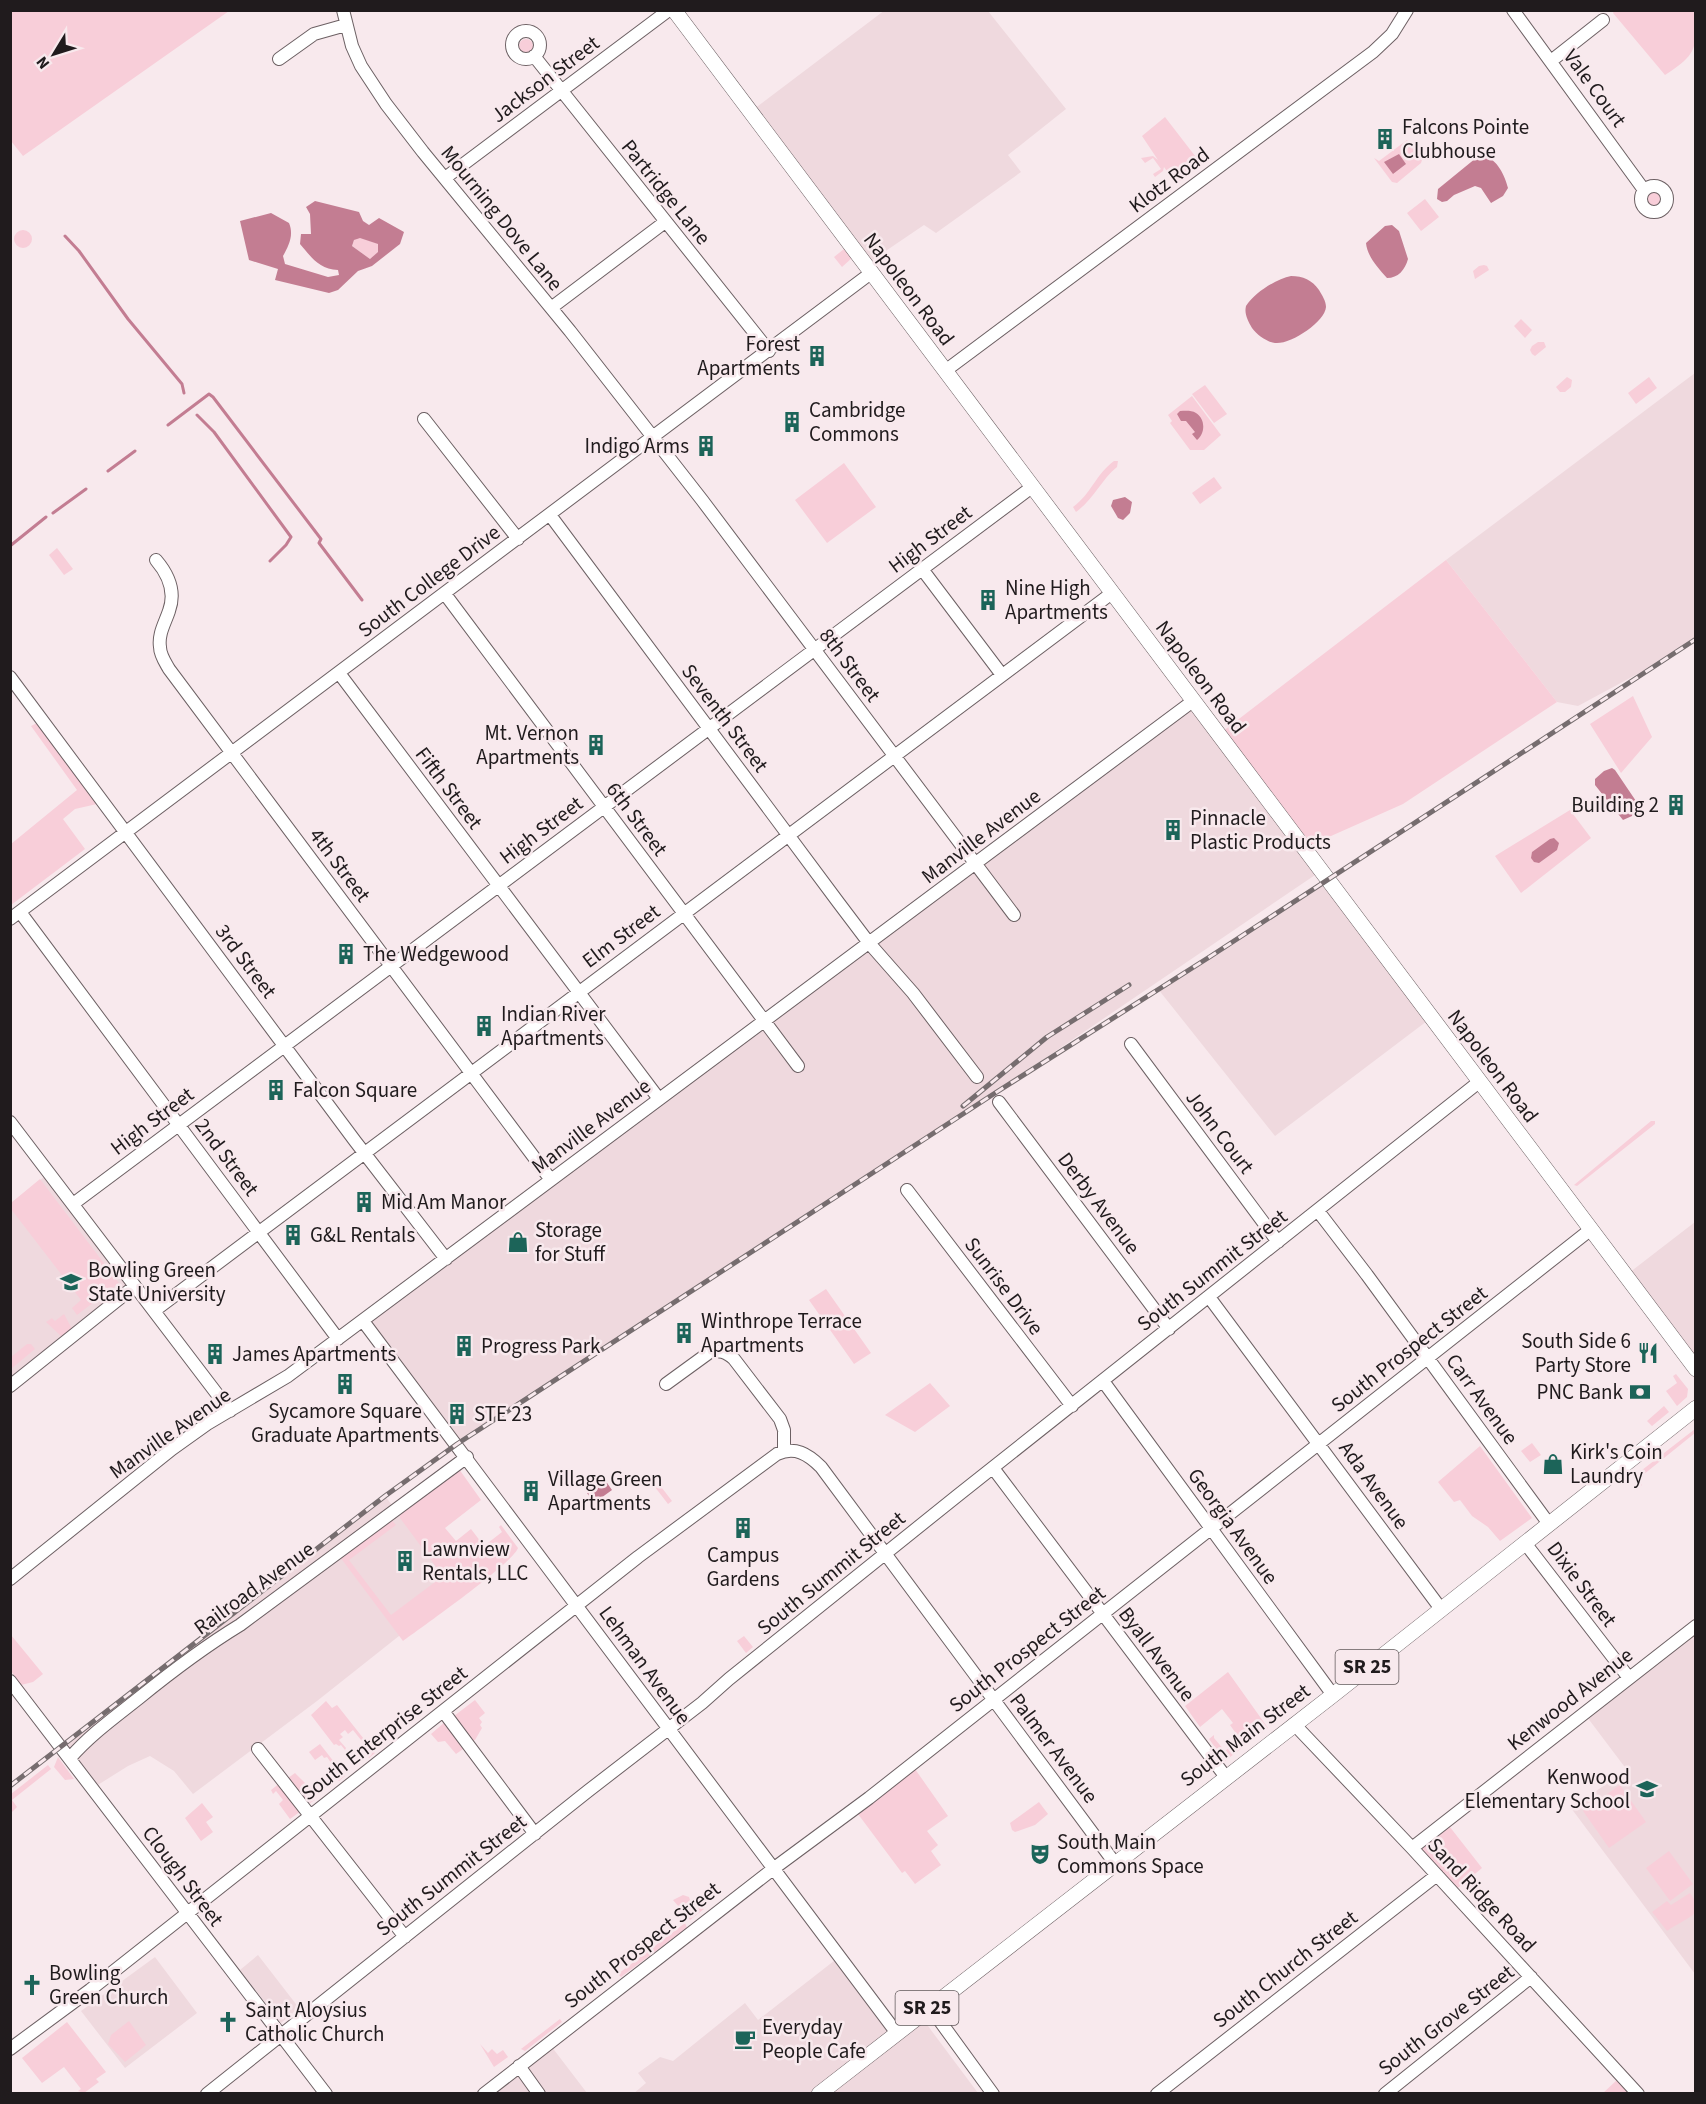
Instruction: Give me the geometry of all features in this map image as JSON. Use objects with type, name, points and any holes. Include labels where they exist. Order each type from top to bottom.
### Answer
[{"type":"main road","name":"Napoleon Road","points":[[674,10],[1695,1369]]},
{"type":"main road","name":"South Main Street","points":[[819,2094],[1114,1862],[1333,1695],[1695,1408]]},
{"type":"street","name":"Mourning Dove Lane","points":[[343,10],[352,46],[369,79],[445,178],[654,438]]},
{"type":"street","name":"Jackson Street","points":[[445,178],[669,10]]},
{"type":"street","name":"Klotz Road","points":[[945,371],[1372,52],[1392,34],[1407,10]]},
{"type":"street","name":"Vale Court","points":[[1513,10],[1644,190]]},
{"type":"street","points":[[1551,61],[1603,20]]},
{"type":"street","points":[[279,58],[314,34],[346,25]]},
{"type":"street","name":"Partridge Lane","points":[[534,56],[769,351]]},
{"type":"street","points":[[551,309],[665,222]]},
{"type":"street","name":"South College Drive","points":[[15,916],[871,273]]},
{"type":"street","points":[[424,419],[518,539]]},
{"type":"street","name":"8th Street","points":[[654,438],[1014,915]]},
{"type":"street","name":"High Street","points":[[73,1204],[1032,487]]},
{"type":"street","name":"Seventh Street","points":[[550,515],[869,943]]},
{"type":"street","name":"4th Street","points":[[156,560],[168,577],[172,600],[160,637],[163,658],[232,754],[551,1180]]},
{"type":"street","points":[[922,569],[1002,675]]},
{"type":"street","name":"Elm Street","points":[[153,1311],[1112,593]]},
{"type":"street","name":"6th Street","points":[[445,594],[798,1066]]},
{"type":"street","name":"Fifth Street","points":[[339,673],[659,1099]]},
{"type":"street","name":"3rd Street","points":[[14,681],[284,1046],[446,1259]]},
{"type":"street","name":"Manville Avenue","points":[[10,1579],[172,1449],[230,1411],[283,1381],[1193,701]]},
{"type":"street","name":"2nd Street","points":[[15,916],[179,1125],[338,1339]]},
{"type":"street","points":[[869,943],[913,993],[977,1077]]},
{"type":"street","name":"John Court","points":[[1131,1044],[1278,1242]]},
{"type":"street","name":"South Summit Street","points":[[207,2094],[669,1730],[993,1468],[1479,1082]]},
{"type":"street","name":"Derby Avenue","points":[[999,1102],[1169,1329]]},
{"type":"street","points":[[10,1122],[230,1411]]},
{"type":"street","name":"Sunrise Drive","points":[[906,1190],[1071,1406]]},
{"type":"street","name":"Carr Avenue","points":[[1318,1211],[1549,1524]]},
{"type":"street","name":"South Prospect Street","points":[[484,2094],[773,1869],[869,1798],[1590,1230]]},
{"type":"street","points":[[10,1386],[135,1286]]},
{"type":"street","name":"Ada Avenue","points":[[1209,1297],[1441,1609]]},
{"type":"street","name":"Lehman Avenue","points":[[363,1321],[896,2032]]},
{"type":"street","points":[[666,1384],[710,1352],[719,1350],[727,1353],[780,1419],[784,1430],[784,1451]]},
{"type":"street","name":"Georgia Avenue","points":[[1103,1381],[1333,1695]]},
{"type":"street","name":"Palmer Avenue","points":[[784,1451],[791,1449],[802,1453],[811,1457],[821,1467],[1114,1862]]},
{"type":"street","name":"South Enterprise Street","points":[[10,2049],[90,1990],[711,1502],[784,1451]]},
{"type":"street","name":"Railroad Avenue","points":[[70,1758],[99,1729],[160,1681],[240,1625],[467,1457]]},
{"type":"street","name":"Byall Avenue","points":[[993,1468],[1225,1776]]},
{"type":"street","name":"Dixie Street","points":[[1525,1542],[1629,1678]]},
{"type":"street","name":"Kenwood Avenue","points":[[1412,1848],[1695,1626]]},
{"type":"street","name":"Clough Street","points":[[10,1681],[327,2094]]},
{"type":"street","points":[[443,1711],[535,1834]]},
{"type":"street","name":"Sand Ridge Road","points":[[1294,1724],[1412,1848],[1638,2094]]},
{"type":"street","points":[[258,1749],[405,1937]]},
{"type":"street","name":"South Church Street","points":[[1156,2094],[1437,1875]]},
{"type":"street","name":"South Grove Street","points":[[1385,2094],[1531,1977]]},
{"type":"street","points":[[929,2006],[993,2094]]},
{"type":"street","points":[[519,2066],[539,2094]]},
{"type":"shaded area","points":[[885,10],[988,11],[1066,109],[1008,155],[1021,172],[936,233],[924,225],[865,265],[750,112]]},
{"type":"shaded area","points":[[10,11],[229,11],[23,156],[11,141]]},
{"type":"shaded area","points":[[1614,11],[1695,11],[1696,34],[1690,55],[1665,75],[1613,13]]},
{"type":"shaded area","points":[[523,39],[529,39],[533,46],[529,53],[523,53],[519,49],[519,43]]},
{"type":"shaded area","points":[[1165,117],[1202,165],[1176,184],[1164,167],[1163,171],[1155,177],[1153,174],[1161,169],[1153,158],[1145,163],[1141,158],[1153,156],[1158,160],[1142,136]]},
{"type":"shaded area","points":[[1407,140],[1422,160],[1421,163],[1397,183],[1392,182],[1374,158],[1379,161]]},
{"type":"shaded area","points":[[1399,154],[1406,164],[1393,174],[1384,162]]},
{"type":"shaded area","points":[[1484,157],[1497,164],[1503,173],[1508,188],[1503,196],[1491,203],[1481,188],[1475,186],[1454,195],[1447,201],[1442,202],[1437,199],[1438,189],[1476,158]]},
{"type":"shaded area","points":[[1654,192],[1660,194],[1662,200],[1660,206],[1654,208],[1648,206],[1646,200],[1648,194]]},
{"type":"shaded area","points":[[1425,199],[1439,217],[1421,231],[1407,213]]},
{"type":"shaded area","points":[[315,201],[359,212],[363,221],[369,225],[379,218],[404,232],[400,244],[372,266],[358,271],[338,290],[329,293],[275,280],[278,269],[249,260],[240,221],[271,213],[289,223],[291,232],[283,256],[285,264],[328,277],[339,275],[338,270],[316,262],[300,244],[301,234],[311,234],[310,214],[306,207]],"holes":[[[360,238],[378,244],[378,252],[370,259],[352,246],[354,240]]]},
{"type":"shaded area","points":[[1392,225],[1399,231],[1408,259],[1400,273],[1387,278],[1371,257],[1366,243],[1385,226]]},
{"type":"shaded area","points":[[19,230],[27,230],[32,235],[30,246],[19,248],[14,243],[14,235]]},
{"type":"shaded area","points":[[359,237],[379,244],[379,252],[370,259],[352,246],[354,240]]},
{"type":"shaded area","points":[[844,249],[853,257],[842,267],[834,257]]},
{"type":"shaded area","points":[[1484,265],[1489,270],[1475,279],[1473,271]]},
{"type":"shaded area","points":[[1291,276],[1310,281],[1323,296],[1326,307],[1320,319],[1306,331],[1289,340],[1275,343],[1262,338],[1252,328],[1246,315],[1246,306],[1266,287]]},
{"type":"shaded area","points":[[1521,319],[1532,330],[1525,338],[1514,326]]},
{"type":"shaded area","points":[[1538,342],[1544,342],[1546,347],[1535,356],[1530,350]]},
{"type":"shaded area","points":[[1695,373],[1695,639],[1654,665],[1578,706],[1557,702],[1446,560]]},
{"type":"shaded area","points":[[1567,377],[1572,380],[1571,387],[1565,392],[1560,392],[1556,387]]},
{"type":"shaded area","points":[[1649,377],[1657,388],[1636,404],[1628,393]]},
{"type":"shaded area","points":[[1205,385],[1227,414],[1214,423],[1192,394]]},
{"type":"shaded area","points":[[1192,396],[1221,435],[1204,450],[1190,450],[1170,423],[1172,421],[1168,415]]},
{"type":"shaded area","points":[[1180,411],[1194,412],[1202,419],[1203,430],[1197,440],[1192,434],[1195,432],[1186,421],[1181,421],[1177,414]]},
{"type":"shaded area","points":[[1114,461],[1118,461],[1117,467],[1076,512],[1073,507]]},
{"type":"shaded area","points":[[844,463],[876,507],[827,543],[795,500]]},
{"type":"shaded area","points":[[1214,477],[1222,488],[1200,504],[1192,493]]},
{"type":"shaded area","points":[[1125,497],[1132,502],[1130,513],[1123,520],[1118,518],[1111,506],[1113,500]]},
{"type":"shaded area","points":[[57,548],[73,569],[64,575],[49,555]]},
{"type":"shaded area","points":[[1446,560],[1557,702],[1403,804],[1304,848],[1218,735]]},
{"type":"shaded area","points":[[1633,696],[1652,737],[1621,773],[1590,724]]},
{"type":"shaded area","points":[[1193,701],[1321,871],[882,1169],[457,1444],[363,1321]]},
{"type":"shaded area","points":[[37,723],[97,804],[75,809],[63,819],[85,849],[11,905],[11,844],[77,790],[31,726]]},
{"type":"shaded area","points":[[1612,768],[1638,804],[1632,816],[1623,820],[1595,785],[1595,779],[1604,771]]},
{"type":"shaded area","points":[[1570,810],[1591,838],[1521,893],[1495,856]]},
{"type":"shaded area","points":[[1554,838],[1559,843],[1557,850],[1539,863],[1534,862],[1531,858],[1532,852]]},
{"type":"shaded area","points":[[1327,880],[1431,1018],[1275,1136],[1158,989]]},
{"type":"shaded area","points":[[1651,1121],[1655,1121],[1655,1124],[1577,1186],[1574,1185]]},
{"type":"shaded area","name":"Bowling Green State University","points":[[49,1173],[135,1286],[11,1386],[11,1203]]},
{"type":"shaded area","points":[[40,1179],[119,1283],[77,1315],[72,1308],[81,1300],[11,1209],[11,1203]]},
{"type":"shaded area","points":[[1695,1222],[1695,1369],[1625,1276]]},
{"type":"shaded area","points":[[826,1289],[871,1353],[854,1364],[809,1300]]},
{"type":"shaded area","points":[[64,1314],[72,1329],[62,1337],[46,1322],[52,1318],[55,1321]]},
{"type":"shaded area","points":[[27,1344],[31,1344],[35,1349],[11,1369],[11,1357]]},
{"type":"shaded area","points":[[1676,1374],[1688,1389],[1687,1397],[1677,1406],[1666,1391],[1677,1383],[1673,1376]]},
{"type":"shaded area","points":[[930,1383],[950,1406],[915,1432],[885,1415]]},
{"type":"shaded area","points":[[1664,1406],[1669,1412],[1652,1426],[1647,1421]]},
{"type":"shaded area","points":[[1695,1429],[1695,1433],[1638,1479],[1642,1485],[1639,1487],[1633,1477]]},
{"type":"shaded area","points":[[1532,1443],[1541,1455],[1530,1462],[1521,1451]]},
{"type":"shaded area","points":[[1480,1446],[1532,1518],[1500,1541],[1488,1527],[1472,1516],[1460,1500],[1454,1502],[1438,1482]]},
{"type":"shaded area","points":[[459,1469],[481,1500],[445,1528],[456,1541],[471,1529],[484,1546],[502,1532],[499,1527],[501,1525],[518,1548],[501,1567],[403,1641],[340,1557],[391,1519],[396,1525],[349,1560],[391,1615],[443,1576],[400,1518],[400,1511]]},
{"type":"shaded area","points":[[652,1475],[672,1501],[668,1504],[648,1478]]},
{"type":"shaded area","points":[[605,1480],[612,1490],[594,1503],[587,1493]]},
{"type":"shaded area","points":[[385,1496],[457,1590],[317,1701],[193,1794],[174,1771],[150,1756],[128,1766],[93,1788],[61,1746]]},
{"type":"shaded area","name":"Kenwood Elementary School","points":[[1695,1626],[1695,1974],[1571,1808],[1627,1770],[1584,1713]]},
{"type":"shaded area","points":[[11,1635],[43,1674],[33,1682],[21,1685],[11,1671]]},
{"type":"shaded area","points":[[744,1636],[753,1647],[746,1653],[737,1641]]},
{"type":"shaded area","points":[[1228,1672],[1268,1728],[1225,1761],[1209,1739],[1214,1735],[1225,1751],[1240,1739],[1230,1725],[1233,1723],[1222,1709],[1200,1727],[1185,1706]]},
{"type":"shaded area","points":[[475,1700],[485,1713],[479,1718],[482,1728],[472,1741],[454,1716]]},
{"type":"shaded area","points":[[326,1701],[332,1708],[337,1705],[375,1753],[369,1758],[361,1748],[365,1745],[353,1730],[348,1734],[345,1730],[340,1734],[343,1737],[339,1740],[346,1748],[345,1750],[341,1745],[334,1745],[311,1715]]},
{"type":"shaded area","points":[[445,1722],[466,1747],[456,1754],[445,1741],[438,1742],[431,1734]]},
{"type":"shaded area","points":[[320,1744],[345,1776],[339,1781],[330,1775],[336,1770],[327,1757],[324,1758],[322,1755],[315,1760],[309,1752]]},
{"type":"shaded area","points":[[58,1757],[74,1779],[65,1780],[54,1767]]},
{"type":"shaded area","points":[[48,1765],[51,1769],[12,1800],[17,1807],[11,1813],[11,1794]]},
{"type":"shaded area","points":[[915,1769],[948,1816],[927,1831],[938,1845],[931,1851],[941,1865],[915,1884],[905,1871],[902,1873],[858,1814]]},
{"type":"shaded area","points":[[295,1773],[308,1786],[305,1788],[315,1800],[310,1803],[288,1778]]},
{"type":"shaded area","points":[[280,1783],[301,1811],[290,1819],[279,1804],[283,1800],[276,1791],[273,1794],[271,1790]]},
{"type":"shaded area","points":[[1620,1785],[1646,1822],[1609,1848],[1583,1811]]},
{"type":"shaded area","points":[[1039,1802],[1048,1814],[1035,1825],[1015,1832],[1012,1830],[1010,1823]]},
{"type":"shaded area","points":[[202,1803],[213,1817],[206,1822],[213,1832],[201,1841],[185,1818]]},
{"type":"shaded area","points":[[1446,1822],[1482,1868],[1453,1892],[1412,1848]]},
{"type":"shaded area","points":[[1669,1851],[1693,1884],[1670,1901],[1646,1868]]},
{"type":"shaded area","points":[[1690,1893],[1695,1901],[1695,1913],[1667,1931],[1652,1912],[1667,1901],[1671,1905]]},
{"type":"shaded area","points":[[683,1895],[689,1897],[690,1900],[686,1905],[704,1909],[690,1920],[673,1900]]},
{"type":"shaded area","points":[[685,1923],[687,1928],[621,1977],[618,1974]]},
{"type":"shaded area","points":[[258,1955],[299,2008],[281,2023],[240,1970]]},
{"type":"shaded area","points":[[155,1957],[197,2013],[125,2068],[81,2011]]},
{"type":"shaded area","points":[[839,1957],[896,2032],[919,2014],[978,2093],[633,2094],[646,2083],[638,2073],[660,2057],[673,2061],[745,2003],[758,2020]]},
{"type":"shaded area","points":[[560,2019],[562,2022],[525,2051],[521,2049]]},
{"type":"shaded area","points":[[129,2021],[146,2045],[125,2062],[108,2044],[111,2035]]},
{"type":"shaded area","points":[[67,2022],[106,2072],[96,2079],[99,2082],[84,2093],[78,2091],[81,2089],[64,2067],[42,2083],[22,2058]]},
{"type":"shaded area","points":[[548,2042],[587,2093],[484,2094]]},
{"type":"shaded area","points":[[480,2044],[488,2053],[492,2049],[497,2054],[503,2050],[508,2057],[494,2067]]},
{"type":"shaded area","points":[[1618,2079],[1631,2094],[1602,2094]]},
{"type":"waterway","points":[[65,236],[79,251],[128,319],[182,384],[184,393]]},
{"type":"waterway","points":[[168,425],[209,394],[213,397],[321,539],[319,543],[362,600]]},
{"type":"waterway","points":[[197,415],[214,432],[291,537],[270,561]]},
{"type":"waterway","points":[[108,471],[135,451]]},
{"type":"waterway","points":[[53,513],[86,489]]},
{"type":"waterway","points":[[10,546],[46,517]]},
{"type":"railway","points":[[10,1786],[385,1496],[457,1444],[1696,639]]},
{"type":"railway","points":[[963,1106],[1047,1037],[1129,985]]},
{"type":"place","name":"Falcons Pointe Clubhouse","points":[[1385,139]]},
{"type":"place","name":"Forest Apartments","points":[[817,356]]},
{"type":"place","name":"Cambridge Commons","points":[[792,422]]},
{"type":"place","name":"Indigo Arms","points":[[706,446]]},
{"type":"place","name":"Nine High Apartments","points":[[988,600]]},
{"type":"place","name":"Mt. Vernon Apartments","points":[[596,745]]},
{"type":"place","name":"Building 2","points":[[1676,805]]},
{"type":"place","name":"Pinnacle Plastic Products","points":[[1173,830]]},
{"type":"place","name":"The Wedgewood","points":[[346,954]]},
{"type":"place","name":"Indian River Apartments","points":[[484,1026]]},
{"type":"place","name":"Falcon Square","points":[[276,1090]]},
{"type":"place","name":"Mid Am Manor","points":[[364,1202]]},
{"type":"place","name":"G&L Rentals","points":[[293,1235]]},
{"type":"place","name":"Storage for Stuff","points":[[518,1242]]},
{"type":"place","name":"Bowling Green State University","points":[[71,1282]]},
{"type":"place","name":"Winthrope Terrace Apartments","points":[[684,1333]]},
{"type":"place","name":"Progress Park","points":[[464,1346]]},
{"type":"place","name":"South Side 6 Party Store","points":[[1648,1353]]},
{"type":"place","name":"James Apartments","points":[[215,1354]]},
{"type":"place","name":"Sycamore Square Graduate Apartments","points":[[345,1384]]},
{"type":"place","name":"PNC Bank","points":[[1640,1392]]},
{"type":"place","name":"STE 23","points":[[457,1414]]},
{"type":"place","name":"Kirk's Coin Laundry","points":[[1553,1464]]},
{"type":"place","name":"Village Green Apartments","points":[[531,1491]]},
{"type":"place","name":"Campus Gardens","points":[[743,1528]]},
{"type":"place","name":"Lawnview Rentals, LLC","points":[[405,1561]]},
{"type":"place","name":"Kenwood Elementary School","points":[[1647,1789]]},
{"type":"place","name":"South Main Commons Space","points":[[1040,1854]]},
{"type":"place","name":"Bowling Green Church","points":[[32,1985]]},
{"type":"place","name":"Saint Aloysius Catholic Church","points":[[228,2022]]},
{"type":"place","name":"Everyday People Cafe","points":[[745,2039]]}]
